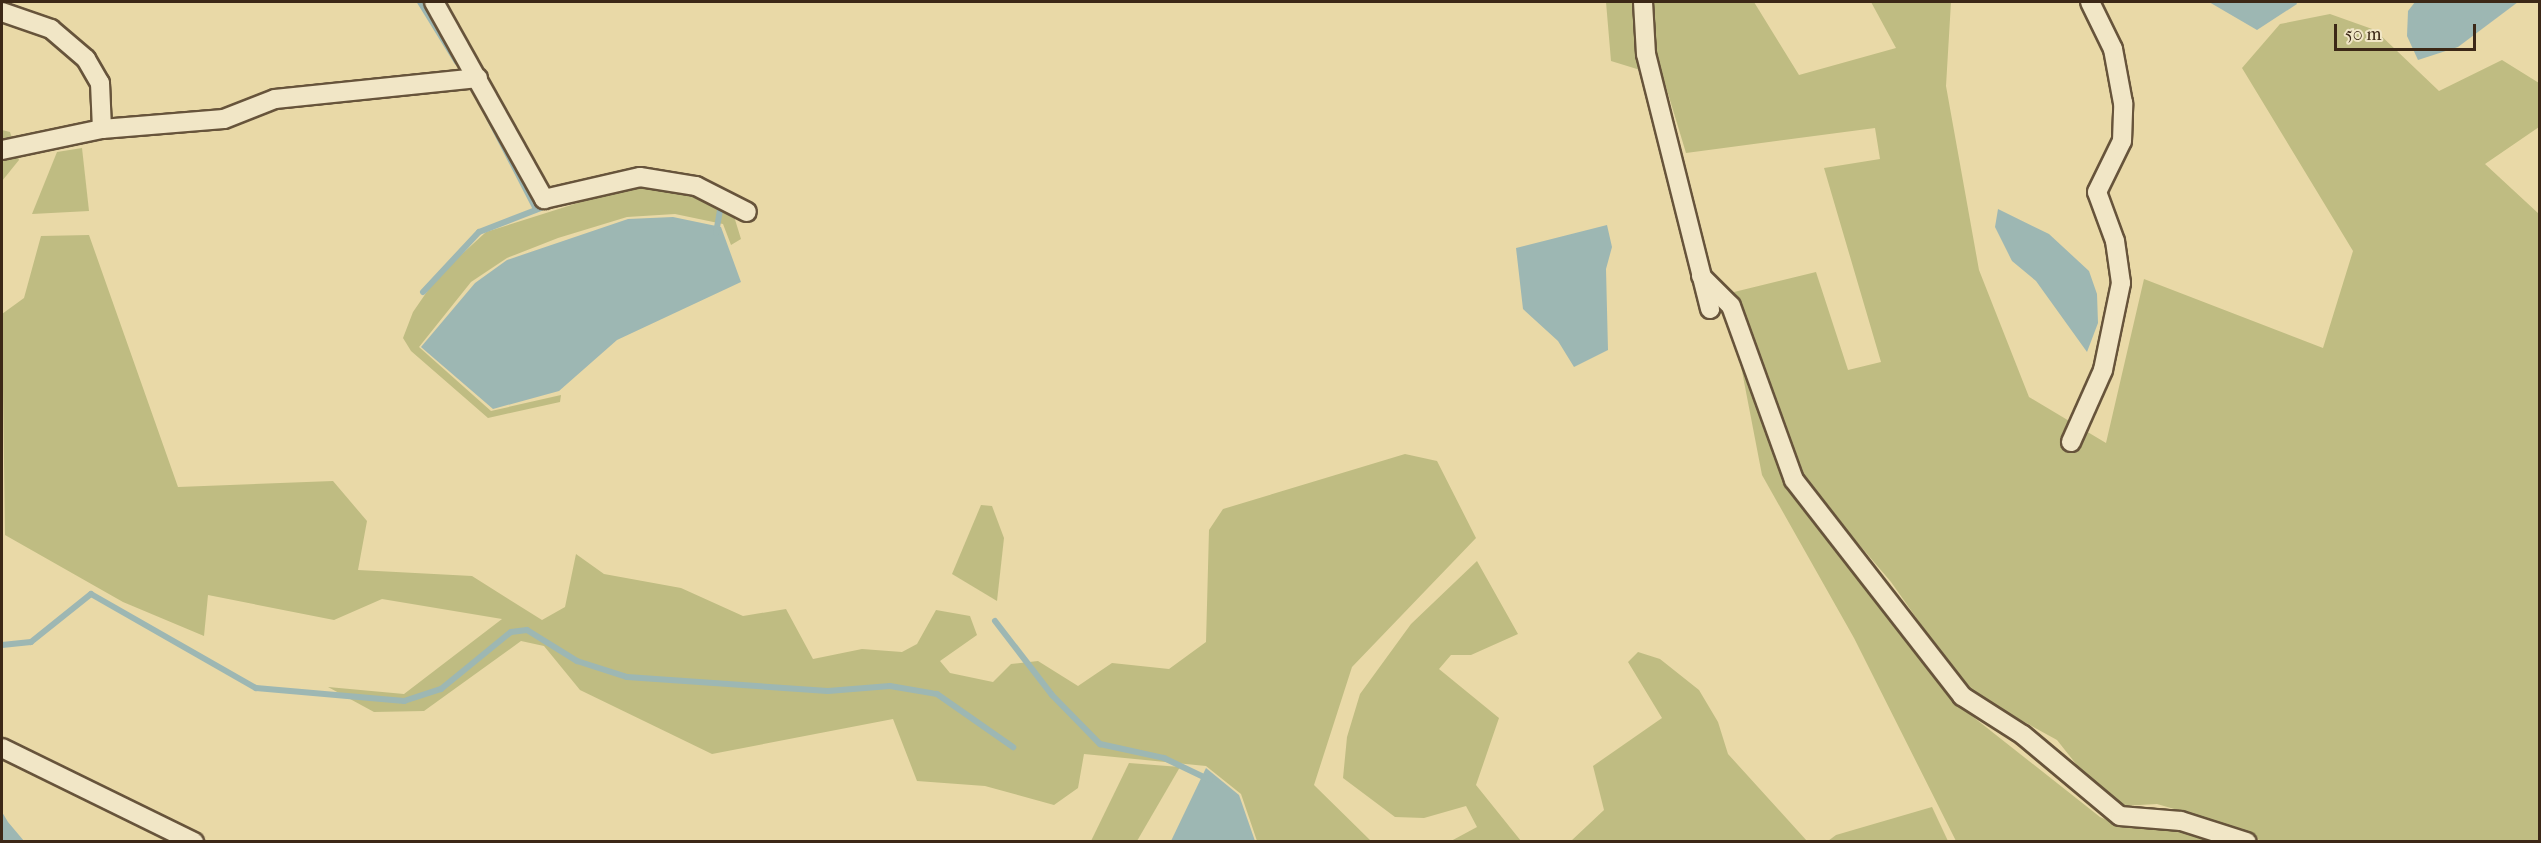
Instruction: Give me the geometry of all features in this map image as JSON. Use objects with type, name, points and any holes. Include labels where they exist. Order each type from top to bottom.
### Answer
[{"type":"street","points":[[434,2],[544,199],[650,178],[696,186],[747,212]]},
{"type":"street","points":[[1643,2],[1646,54],[1710,309]]},
{"type":"street","points":[[2071,442],[2103,370],[2121,283],[2115,241],[2097,192],[2122,141],[2123,103],[2113,49],[2090,2]]},
{"type":"street","points":[[2,12],[51,29],[86,58],[100,83],[102,129]]},
{"type":"street","points":[[2,150],[102,129],[224,119],[275,99],[478,78]]},
{"type":"street","points":[[1701,276],[1731,306],[1794,480],[1962,696],[2023,735],[2120,816],[2181,821],[2247,842]]},
{"type":"street","points":[[2,748],[194,842]]},
{"type":"shaded area","points":[[1606,2],[1754,2],[1799,75],[1896,48],[1871,2],[1951,2],[1946,86],[1979,270],[2029,397],[2106,443],[2144,279],[2323,348],[2353,251],[2242,68],[2280,24],[2330,14],[2375,30],[2439,91],[2502,60],[2539,83],[2539,127],[2485,164],[2539,214],[2539,841],[2261,841],[2243,829],[2157,804],[2122,806],[2099,793],[2057,740],[1968,691],[1891,582],[1800,475],[1734,292],[1816,272],[1848,370],[1881,362],[1824,168],[1880,159],[1875,128],[1686,153],[1663,77],[1611,61]]},
{"type":"shaded area","points":[[2,130],[10,132],[19,160],[2,181]]},
{"type":"shaded area","points":[[82,148],[89,211],[32,214],[57,152]]},
{"type":"shaded area","points":[[650,188],[691,195],[733,213],[741,239],[731,245],[723,224],[675,214],[627,217],[558,238],[507,258],[471,282],[419,347],[491,411],[561,395],[560,402],[488,418],[411,351],[403,338],[413,312],[437,277],[486,232],[622,189]]},
{"type":"shaded area","points":[[89,235],[178,487],[333,481],[367,521],[358,570],[472,576],[542,620],[565,607],[576,554],[604,574],[681,588],[743,616],[786,609],[813,659],[862,649],[902,652],[917,644],[936,610],[970,616],[977,635],[940,661],[950,673],[993,682],[1011,664],[1038,661],[1078,686],[1112,663],[1169,669],[1206,642],[1209,530],[1223,509],[1405,454],[1437,461],[1476,538],[1352,667],[1314,785],[1371,841],[1257,841],[1241,794],[1206,766],[1084,754],[1078,788],[1054,805],[985,786],[917,781],[893,719],[712,754],[580,690],[544,646],[521,641],[424,711],[374,712],[328,687],[404,694],[502,619],[382,599],[334,620],[208,595],[204,636],[123,602],[5,535],[2,314],[24,298],[41,236]]},
{"type":"shaded area","points":[[1736,340],[1788,486],[1958,705],[2100,817],[2123,827],[2179,831],[2213,841],[1956,841],[1854,638],[1762,475]]},
{"type":"shaded area","points":[[981,505],[992,506],[1004,538],[997,601],[952,574]]},
{"type":"shaded area","points":[[1477,561],[1518,634],[1471,655],[1451,655],[1439,669],[1499,718],[1476,785],[1521,841],[1451,841],[1477,827],[1466,806],[1424,818],[1395,817],[1343,778],[1347,737],[1360,694],[1411,624]]},
{"type":"shaded area","points":[[1638,652],[1660,659],[1699,690],[1718,722],[1728,754],[1807,841],[1571,841],[1604,810],[1593,766],[1662,718],[1628,662]]},
{"type":"shaded area","points":[[1129,763],[1180,767],[1137,841],[1091,841]]},
{"type":"shaded area","points":[[1932,807],[1948,841],[1828,841],[1836,835]]},
{"type":"water","points":[[2209,2],[2296,2],[2297,4],[2257,30]]},
{"type":"water","points":[[2415,2],[2518,2],[2458,47],[2418,60],[2407,36],[2408,11]]},
{"type":"water","points":[[1998,209],[2049,234],[2089,271],[2097,294],[2098,323],[2087,352],[2036,281],[2012,261],[1995,227]]},
{"type":"water","points":[[673,217],[721,227],[741,282],[617,340],[559,391],[493,409],[421,347],[475,283],[507,260],[628,219]]},
{"type":"water","points":[[1607,225],[1612,247],[1606,269],[1608,350],[1574,367],[1558,341],[1523,309],[1516,248]]},
{"type":"water","points":[[1206,768],[1239,795],[1255,841],[1171,841]]},
{"type":"water","points":[[2,812],[8,822],[24,841],[2,841]]},
{"type":"waterway","points":[[420,2],[457,62]]},
{"type":"waterway","points":[[488,116],[536,209]]},
{"type":"waterway","points":[[716,233],[721,204]]},
{"type":"waterway","points":[[423,292],[479,232],[546,206]]},
{"type":"waterway","points":[[2,645],[31,642],[91,594],[256,688],[404,701],[441,689],[511,632],[527,630],[577,661],[627,677],[828,691],[890,686],[937,694],[1013,747]]},
{"type":"waterway","points":[[995,621],[1052,695],[1100,744],[1164,758],[1210,780]]}]
